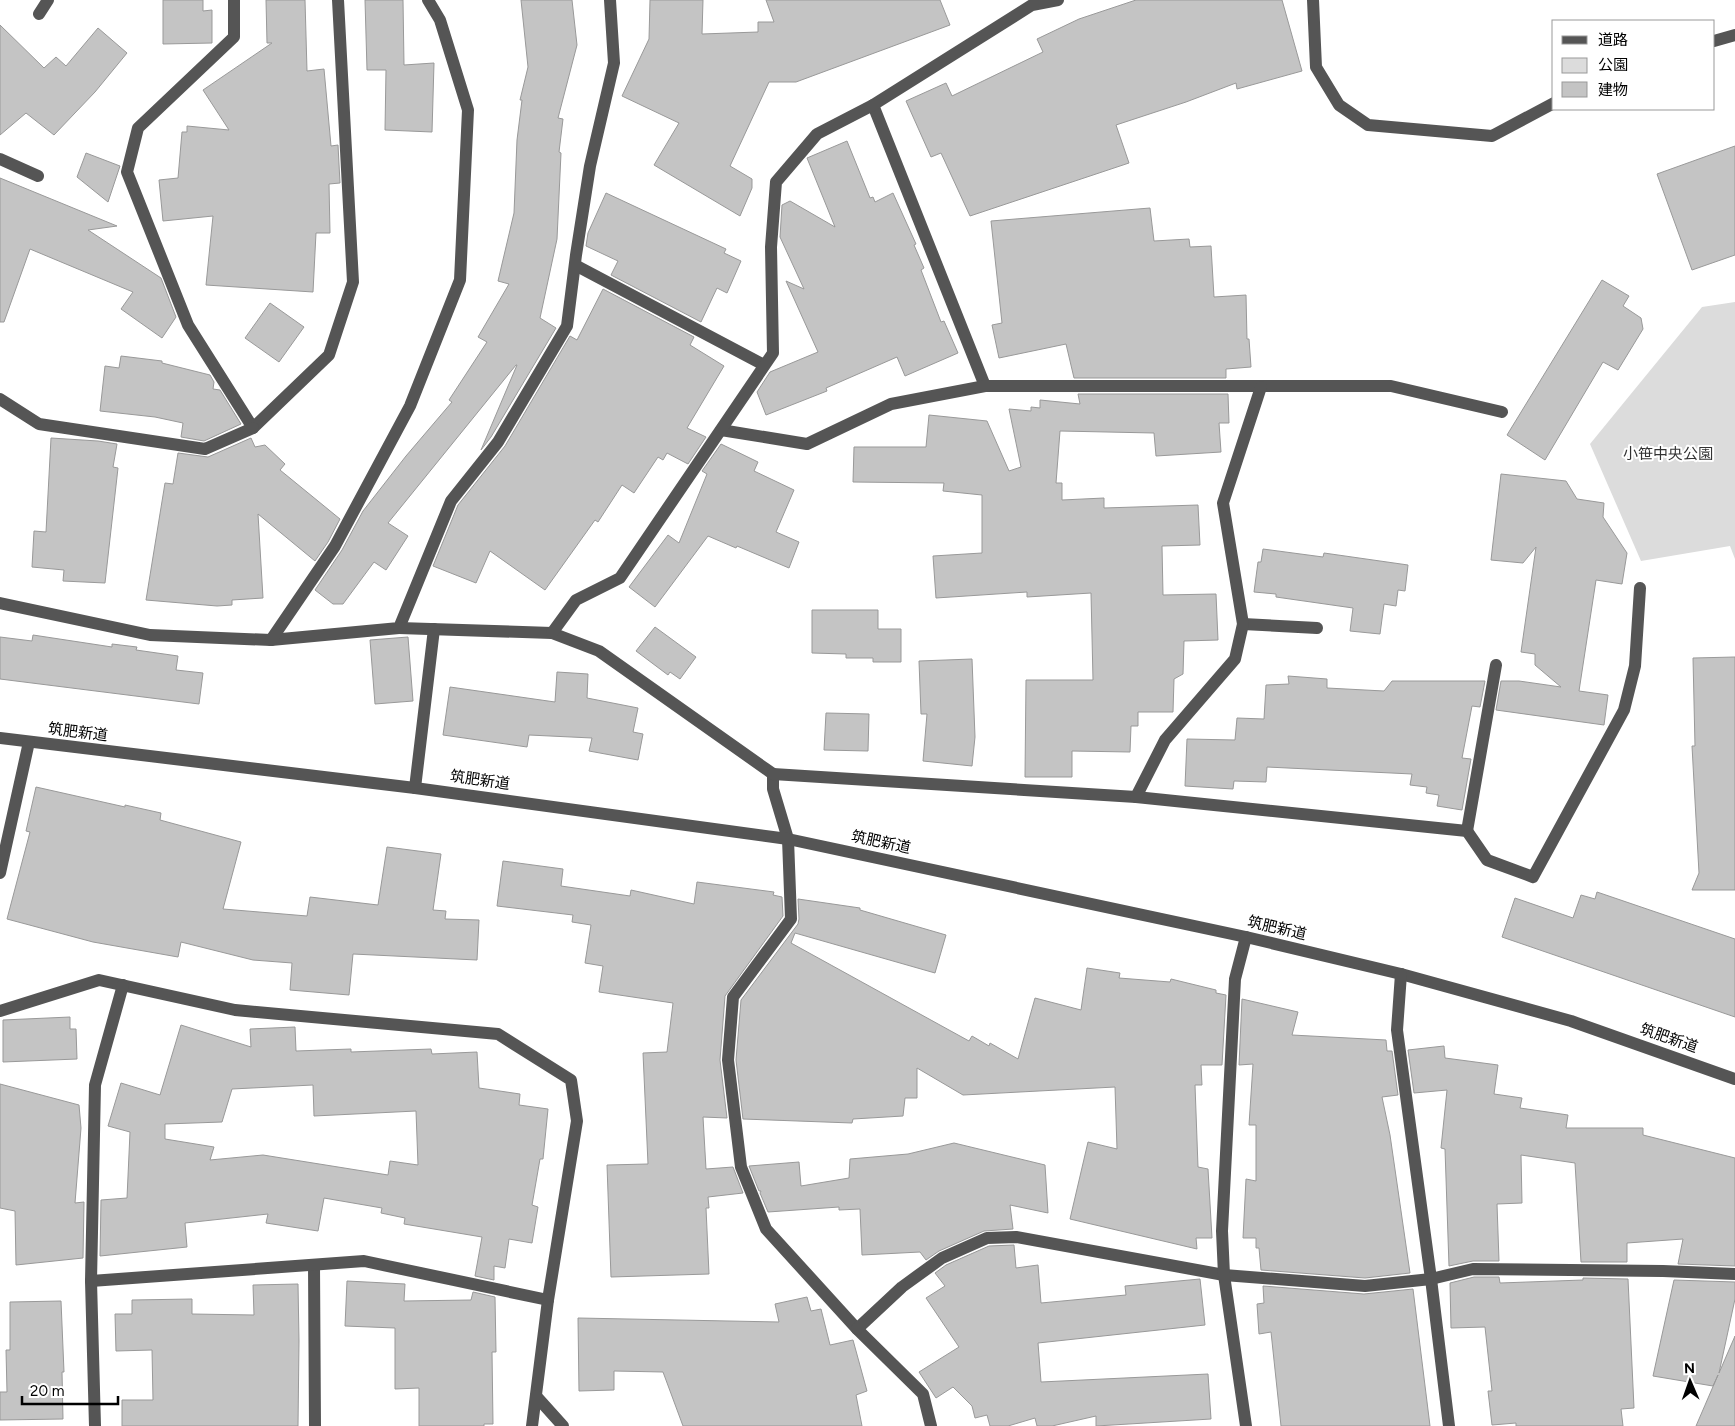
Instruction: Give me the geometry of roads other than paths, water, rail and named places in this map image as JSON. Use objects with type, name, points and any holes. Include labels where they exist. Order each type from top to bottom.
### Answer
[{"type":"street","points":[[39,14],[48,0]]},
{"type":"street","points":[[234,0],[234,37],[138,128],[126,172],[188,325],[253,428]]},
{"type":"street","points":[[0,399],[39,424],[205,449],[253,428],[329,355],[353,282],[338,0]]},
{"type":"street","points":[[271,640],[335,546],[410,406],[460,280],[468,110],[440,20],[428,0]]},
{"type":"street","points":[[399,628],[451,501],[498,442],[567,326],[590,166],[614,63],[610,0]]},
{"type":"street","points":[[552,633],[576,600],[620,578],[773,353],[771,247],[776,182],[818,134],[873,105],[1032,5],[1058,0]]},
{"type":"street","points":[[1313,0],[1316,67],[1339,105],[1368,125],[1492,136],[1552,104]]},
{"type":"street","points":[[1715,41],[1735,35]]},
{"type":"street","points":[[873,105],[985,386]]},
{"type":"street","points":[[0,158],[38,176]]},
{"type":"street","points":[[575,265],[764,365]]},
{"type":"street","points":[[721,430],[807,444],[891,404],[985,386],[1391,386],[1502,412]]},
{"type":"street","points":[[1136,797],[1165,740],[1235,659],[1243,624],[1223,503],[1261,387]]},
{"type":"street","points":[[1496,665],[1467,832],[1487,860],[1533,877],[1624,710],[1635,666],[1640,588]]},
{"type":"street","points":[[0,603],[150,634],[271,640],[399,628],[552,633],[599,651],[773,774],[1136,797],[1467,832]]},
{"type":"street","points":[[1243,624],[1317,628]]},
{"type":"street","points":[[415,788],[434,629]]},
{"type":"street","name":"筑肥新道","points":[[0,738],[415,788],[788,838],[1246,937],[1401,974],[1571,1021],[1735,1079]]},
{"type":"street","points":[[0,873],[29,742]]},
{"type":"street","points":[[773,774],[773,789],[788,838],[790,919],[733,996],[728,1060],[741,1167],[766,1229],[856,1329],[922,1394],[931,1426]]},
{"type":"street","points":[[1246,937],[1235,979],[1222,1231],[1224,1275],[1246,1426]]},
{"type":"street","points":[[1401,974],[1397,1030],[1449,1426]]},
{"type":"street","points":[[0,1011],[99,980],[235,1010],[498,1034],[571,1080],[577,1120],[548,1300],[532,1426]]},
{"type":"street","points":[[95,1426],[91,1281],[95,1085],[123,985]]},
{"type":"street","points":[[856,1329],[902,1287],[942,1258],[987,1238],[1016,1237],[1224,1275],[1365,1286],[1431,1279],[1473,1269],[1663,1271],[1735,1274]]},
{"type":"street","points":[[91,1281],[364,1261],[548,1300]]},
{"type":"street","points":[[314,1265],[315,1426]]},
{"type":"street","points":[[536,1396],[563,1426]]},
{"type":"park label","name":"小笹中央公園","points":[[1668,454]]}]
